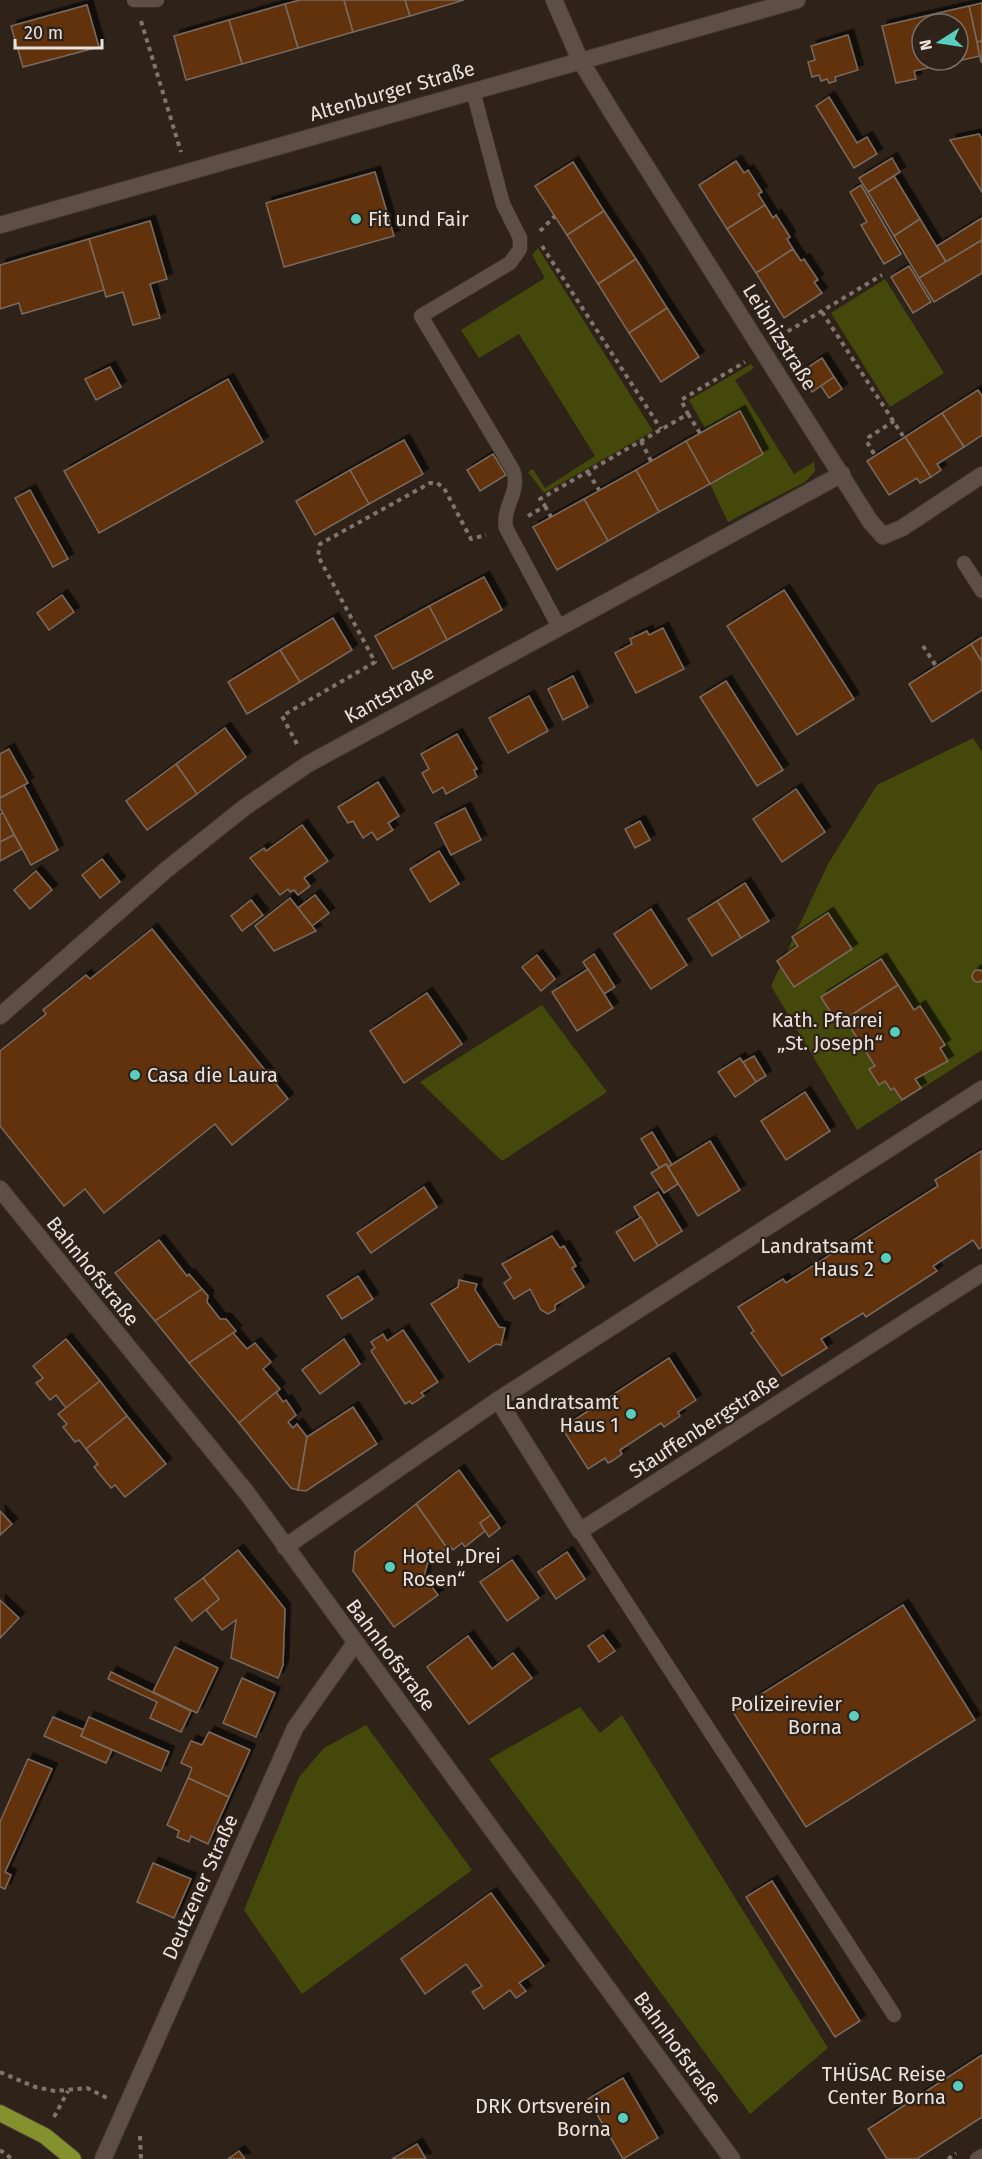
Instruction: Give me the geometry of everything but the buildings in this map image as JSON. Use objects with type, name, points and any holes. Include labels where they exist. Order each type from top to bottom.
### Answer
[{"type":"main road","points":[[0,2113],[45,2136],[73,2159]]},
{"type":"street","name":"Leibnizstraße","points":[[554,0],[580,60],[870,521],[884,536],[902,528],[982,475]]},
{"type":"street","name":"Altenburger Straße","points":[[0,225],[797,0]]},
{"type":"street","name":"Kantstraße","points":[[0,1016],[166,870],[245,807],[308,764],[842,474]]},
{"type":"street","points":[[285,1547],[498,1400],[982,1089]]},
{"type":"street","name":"Bahnhofstraße","points":[[0,1189],[240,1484],[732,2159]]},
{"type":"street","name":"Stauffenbergstraße","points":[[580,1531],[982,1273]]},
{"type":"street","points":[[498,1400],[580,1531]]},
{"type":"street","name":"Deutzener Straße","points":[[103,2159],[124,2107],[296,1728],[355,1643]]},
{"type":"lane","points":[[136,5],[157,0]]},
{"type":"lane","points":[[473,90],[503,204],[520,238],[520,249],[510,263],[421,316],[513,470],[516,491],[504,517],[506,528],[559,627]]},
{"type":"lane","points":[[964,564],[982,591]]},
{"type":"lane","points":[[580,1531],[894,2015]]},
{"type":"lane","points":[[977,2159],[982,2156]]},
{"type":"path","points":[[136,5],[187,172]]},
{"type":"path","points":[[520,238],[535,235],[555,216]]},
{"type":"path","points":[[535,235],[661,429]]},
{"type":"path","points":[[700,433],[681,400],[763,351],[775,339],[882,275]]},
{"type":"path","points":[[822,312],[903,436]]},
{"type":"path","points":[[551,517],[540,499],[688,414]]},
{"type":"path","points":[[874,454],[867,442],[869,437],[894,421]]},
{"type":"path","points":[[640,441],[651,461]]},
{"type":"path","points":[[588,472],[599,490]]},
{"type":"path","points":[[308,764],[282,716],[375,662],[318,556],[320,544],[430,483],[437,483],[444,488],[471,539],[506,528],[545,506]]},
{"type":"path","points":[[923,646],[936,666]]},
{"type":"path","points":[[0,2073],[55,2091],[87,2088],[145,2118],[140,2130],[141,2159]]},
{"type":"path","points":[[0,2150],[12,2159]]},
{"type":"green space","points":[[538,248],[653,431],[544,493],[528,472],[533,469],[545,488],[595,456],[519,334],[479,358],[461,330],[545,278],[532,255]]},
{"type":"green space","points":[[885,279],[944,373],[890,407],[831,313]]},
{"type":"green space","points":[[751,364],[754,368],[735,380],[794,474],[814,462],[815,471],[805,482],[728,522],[710,484],[763,454],[740,412],[706,430],[689,400]]},
{"type":"green space","points":[[973,738],[982,752],[982,1050],[857,1130],[771,986],[828,864],[877,785]]},
{"type":"green space","points":[[542,1005],[607,1092],[502,1161],[420,1082]]},
{"type":"green space","points":[[580,1707],[600,1733],[622,1715],[828,2048],[750,2114],[489,1759]]},
{"type":"green space","points":[[366,1725],[472,1870],[302,1994],[244,1910],[299,1777],[324,1748]]},
{"type":"place","name":"Fit und Fair","points":[[356,219]]},
{"type":"place","name":"Kath. Pfarrei „St. Joseph“","points":[[895,1032]]},
{"type":"place","name":"Casa die Laura","points":[[135,1075]]},
{"type":"place","name":"Landratsamt Haus 2","points":[[886,1258]]},
{"type":"place","name":"Landratsamt Haus 1","points":[[631,1414]]},
{"type":"place","name":"Hotel „Drei Rosen“","points":[[390,1567]]},
{"type":"place","name":"Polizeirevier Borna","points":[[854,1716]]},
{"type":"place","name":"THÜSAC Reise Center Borna","points":[[958,2086]]},
{"type":"place","name":"DRK Ortsverein Borna","points":[[623,2118]]}]
